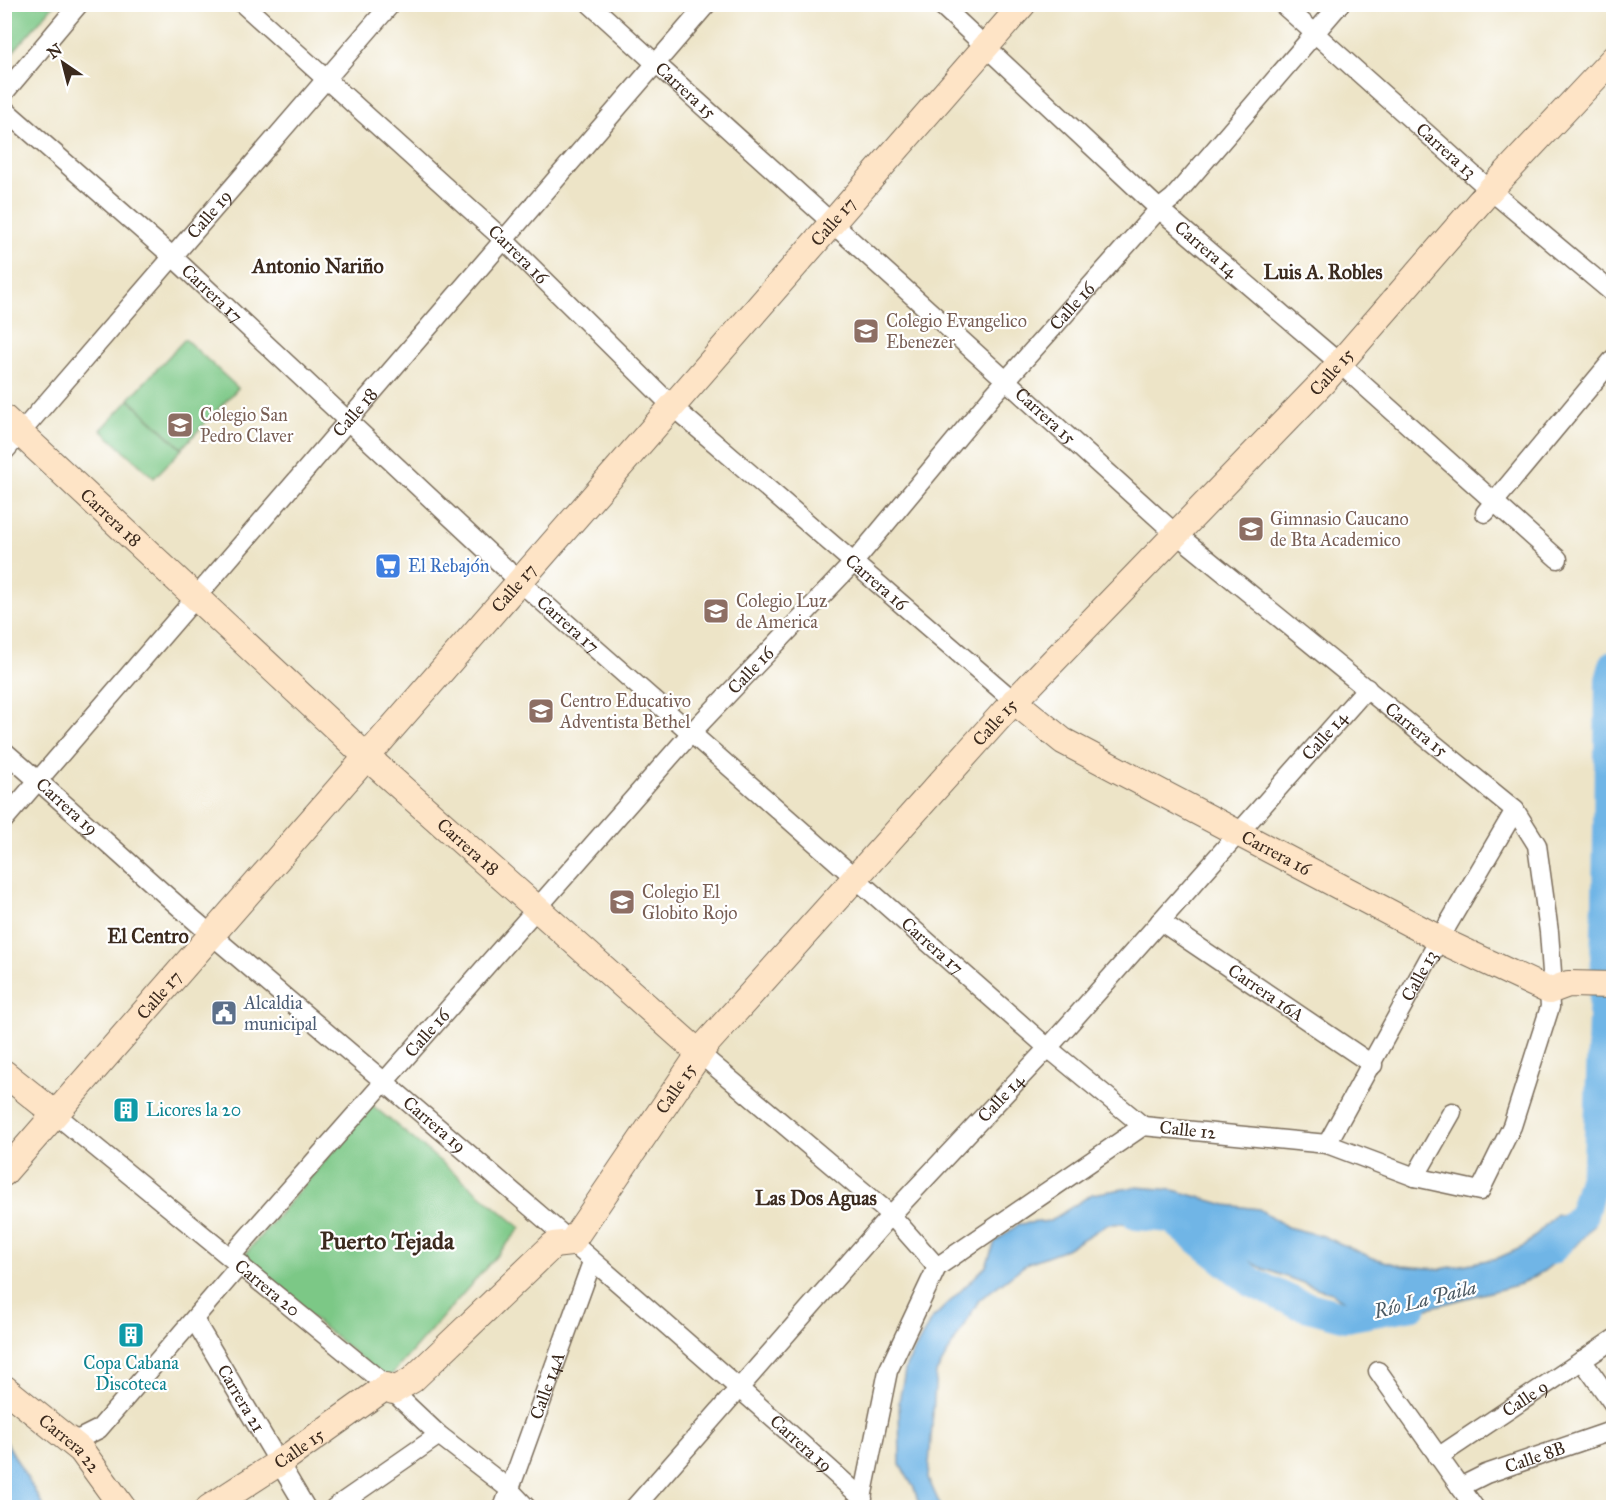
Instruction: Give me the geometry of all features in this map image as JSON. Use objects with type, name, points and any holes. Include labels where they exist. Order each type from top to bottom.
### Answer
[{"type":"street","points":[[4,93],[79,4]]},
{"type":"street","name":"Carrera 16","points":[[243,4],[325,81],[504,240],[673,407],[1063,741],[1440,938],[1558,987],[1614,985]]},
{"type":"street","name":"Calle 19","points":[[4,452],[13,425],[173,257],[391,4]]},
{"type":"street","name":"Carrera 15","points":[[590,4],[1177,534],[1515,810],[1537,845],[1552,972],[1558,987]]},
{"type":"street","name":"Calle 18","points":[[4,820],[706,4]]},
{"type":"street","name":"Carrera 14","points":[[940,4],[1159,210],[1338,363],[1489,508],[1558,559]]},
{"type":"street","name":"Calle 17","points":[[4,1173],[1023,4]]},
{"type":"street","name":"Carrera 13","points":[[1282,4],[1490,190],[1614,294]]},
{"type":"street","name":"Calle 16","points":[[99,1429],[195,1321],[236,1260],[385,1080],[692,732],[854,562],[1006,380],[1159,210],[1173,198],[1340,4]]},
{"type":"street","name":"Calle 15","points":[[209,1508],[390,1389],[412,1380],[549,1249],[554,1245],[572,1243],[699,1053],[854,877],[1014,701],[1177,534],[1338,363],[1490,190],[1614,58]]},
{"type":"street","name":"Carrera 17","points":[[4,109],[173,257],[520,582],[1048,1047],[1143,1126]]},
{"type":"street","points":[[1489,508],[1614,358]]},
{"type":"street","name":"Carrera 18","points":[[13,425],[367,757],[699,1053],[891,1215],[937,1267]]},
{"type":"street","name":"Calle 14","points":[[634,1508],[891,1215],[1048,1047],[1367,688]]},
{"type":"street","name":"Carrera 19","points":[[4,751],[212,935],[385,1080],[740,1389],[861,1503]]},
{"type":"street","name":"Calle 13","points":[[1327,1144],[1373,1065],[1440,938],[1515,810]]},
{"type":"street","name":"Carrera 16A","points":[[1160,921],[1373,1065]]},
{"type":"street","name":"Calle 12","points":[[937,1267],[1143,1126],[1327,1144],[1415,1177],[1480,1191],[1512,1126],[1558,987]]},
{"type":"street","name":"Carrera 20","points":[[4,1073],[236,1260],[390,1389],[439,1435],[509,1489],[527,1508]]},
{"type":"street","points":[[1415,1177],[1452,1112]]},
{"type":"street","name":"Calle 14A","points":[[502,1508],[592,1262]]},
{"type":"street","points":[[861,1503],[888,1371],[937,1267]]},
{"type":"street","name":"Carrera 21","points":[[195,1321],[306,1508]]},
{"type":"street","name":"Calle 9","points":[[1438,1457],[1614,1340]]},
{"type":"street","points":[[1582,1360],[1614,1405]]},
{"type":"street","points":[[1378,1371],[1475,1508]]},
{"type":"street","name":"Carrera 22","points":[[4,1388],[90,1460],[123,1508]]},
{"type":"street","points":[[64,1436],[79,1439],[99,1429]]},
{"type":"street","points":[[90,1460],[90,1443],[99,1429]]},
{"type":"street","name":"Calle 8B","points":[[1460,1487],[1486,1474],[1614,1430]]},
{"type":"street","points":[[334,1508],[439,1435]]},
{"type":"green space","points":[[4,5],[54,5],[5,61]]},
{"type":"green space","points":[[185,339],[238,388],[182,448],[129,399]]},
{"type":"green space","points":[[129,400],[182,449],[154,478],[101,430]]},
{"type":"green space","points":[[372,1105],[521,1228],[387,1380],[241,1259]]},
{"type":"water","points":[[1136,1187],[1174,1190],[1226,1205],[1259,1209],[1287,1227],[1323,1236],[1373,1258],[1402,1266],[1441,1269],[1498,1258],[1525,1246],[1556,1214],[1594,1225],[1575,1246],[1544,1271],[1521,1284],[1397,1316],[1359,1311],[1331,1293],[1264,1269],[1226,1250],[1205,1232],[1177,1222],[1108,1224],[1066,1249],[1028,1263],[979,1300],[936,1373],[928,1478],[941,1507],[920,1507],[914,1488],[900,1465],[899,1401],[906,1366],[931,1320],[986,1266],[995,1242],[1019,1224],[1050,1221],[1092,1194]]},
{"type":"water","points":[[4,1438],[44,1507],[5,1507]]},
{"type":"waterway","name":"Río La Paila","points":[[1551,1250],[1583,1214],[1598,1162],[1607,902],[1610,680],[1614,665]]},
{"type":"waterway","name":"Río La Paila","points":[[1137,1215],[1171,1218],[1253,1283],[1298,1304],[1346,1317],[1413,1305]]},
{"type":"place","name":"Colegio Evangelico Ebenezer","points":[[866,331]]},
{"type":"place","name":"Colegio San Pedro Claver","points":[[180,425]]},
{"type":"place","name":"Gimnasio Caucano de Bta Academico","points":[[1251,529]]},
{"type":"place","name":"El Rebajón","points":[[388,566]]},
{"type":"place","name":"Colegio Luz de America","points":[[716,611]]},
{"type":"place","name":"Centro Educativo Adventista Bethel","points":[[541,711]]},
{"type":"place","name":"Colegio El Globito Rojo","points":[[622,902]]},
{"type":"place","name":"Alcaldia municipal","points":[[224,1013]]},
{"type":"place","name":"Licores la 20","points":[[126,1110]]},
{"type":"place","name":"Copa Cabana Discoteca","points":[[131,1335]]},
{"type":"district","name":"Antonio Nariño","points":[[318,266]]},
{"type":"district","name":"Luis A. Robles","points":[[1323,272]]},
{"type":"district","name":"El Centro","points":[[148,936]]},
{"type":"district","name":"Las Dos Aguas","points":[[816,1198]]},
{"type":"district","name":"Puerto Tejada","points":[[387,1241]]}]
